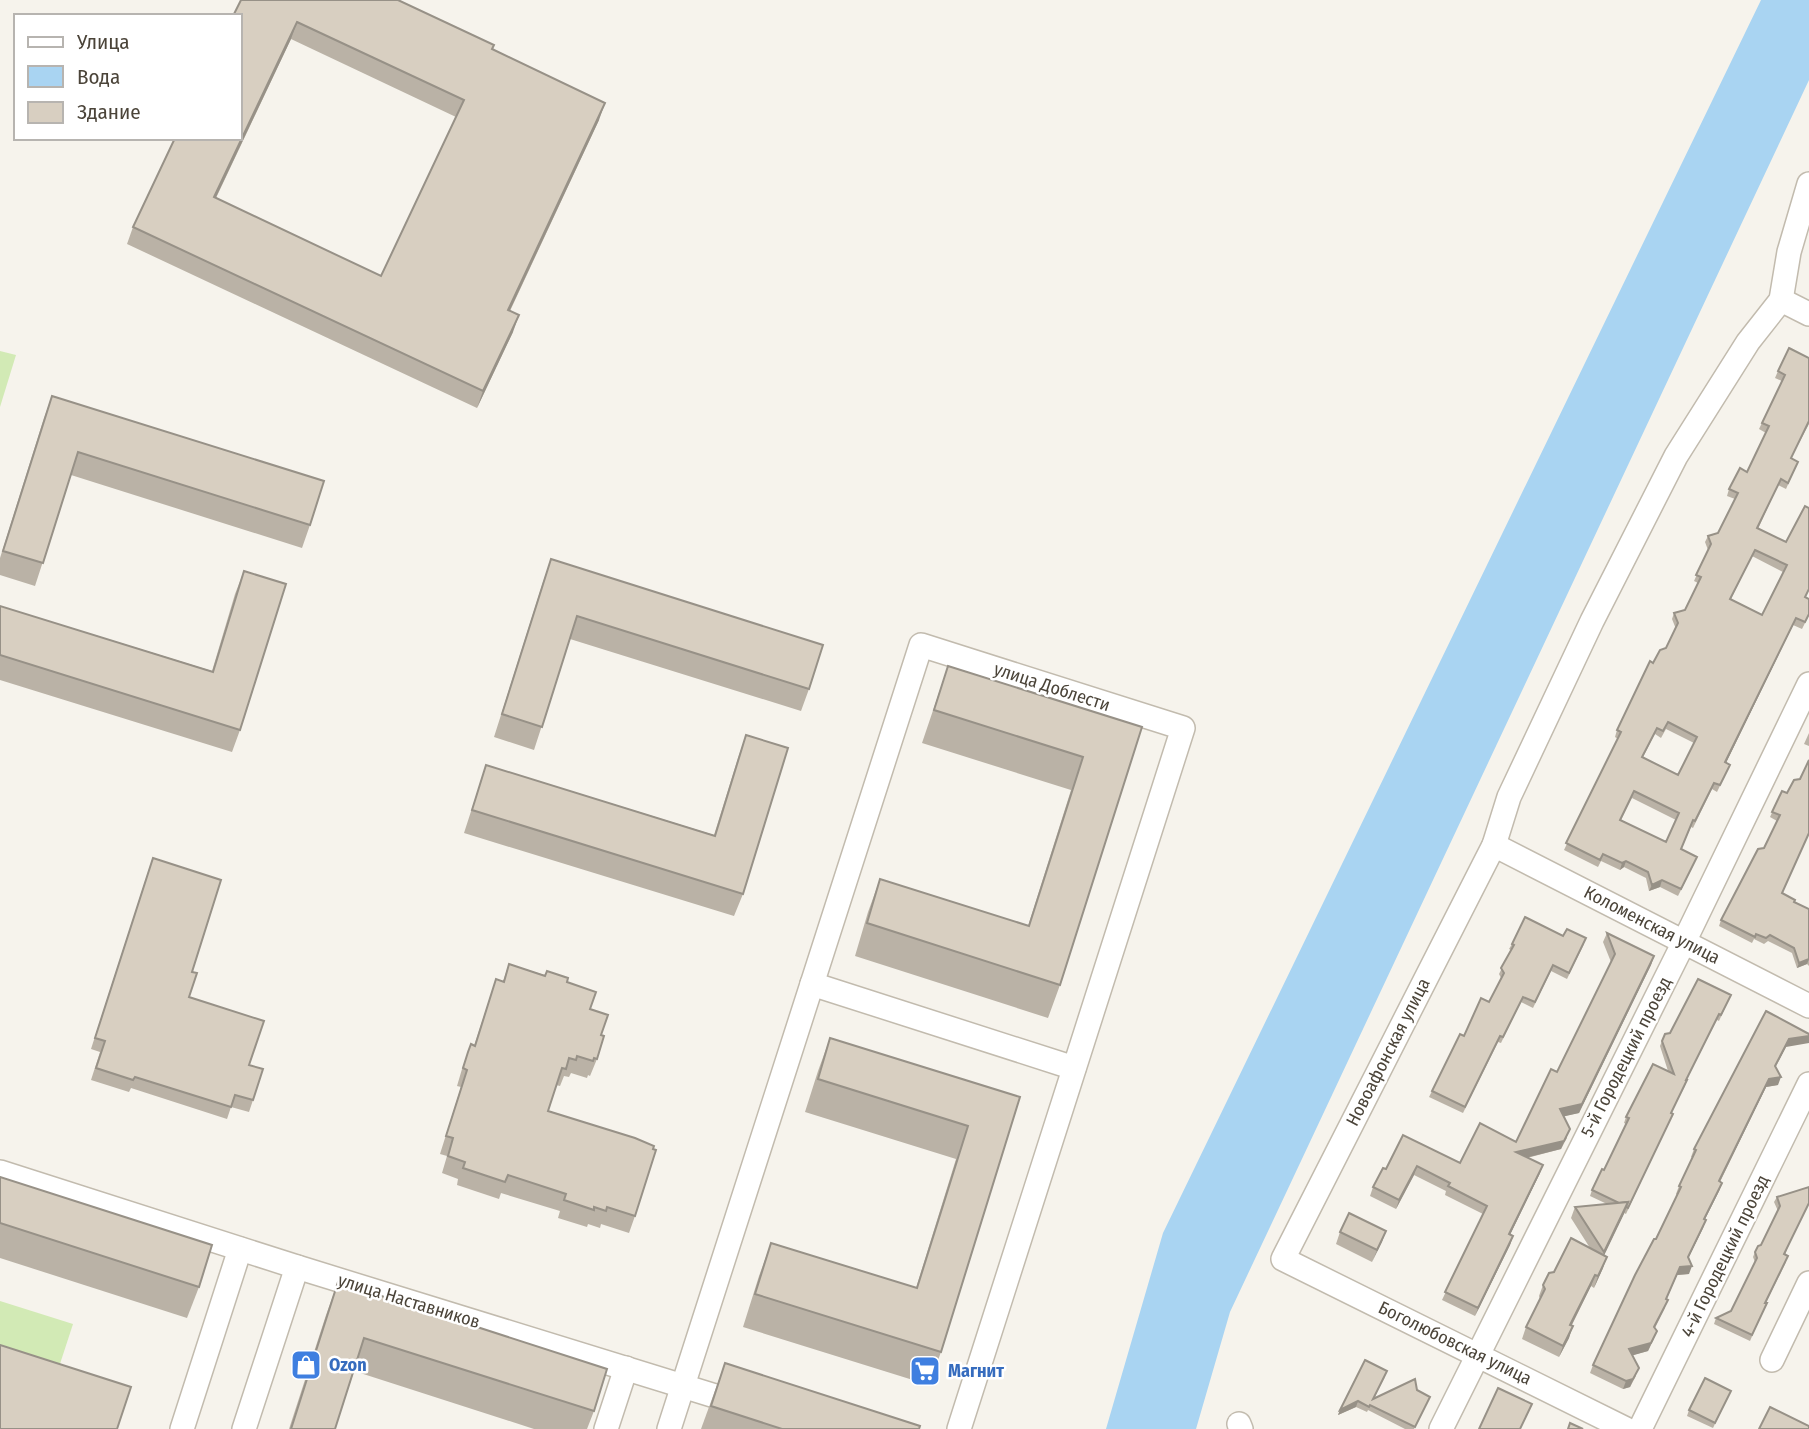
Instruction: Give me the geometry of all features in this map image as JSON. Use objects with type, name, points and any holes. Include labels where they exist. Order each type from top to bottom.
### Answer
[{"type":"street","points":[[1809,184],[1789,252],[1781,300],[1809,314]]},
{"type":"street","name":"Новоафонская улица","points":[[1283,1259],[1494,845],[1509,797],[1592,621],[1676,456],[1748,342],[1781,300]]},
{"type":"street","name":"улица Доблести","points":[[812,984],[921,645],[1183,728],[1074,1068]]},
{"type":"street","name":"5-й Городецкий проезд","points":[[1441,1429],[1685,942],[1809,684]]},
{"type":"street","name":"Коломенская улица","points":[[1494,845],[1809,1006]]},
{"type":"street","points":[[669,1429],[812,984],[1074,1068],[959,1429]]},
{"type":"street","name":"4-й Городецкий проезд","points":[[1640,1429],[1809,1084]]},
{"type":"street","name":"улица Наставников","points":[[0,1172],[757,1409]]},
{"type":"street","points":[[182,1429],[240,1249]]},
{"type":"street","name":"Боголюбовская улица","points":[[1283,1259],[1626,1429]]},
{"type":"street","points":[[244,1429],[297,1267]]},
{"type":"street","points":[[1772,1360],[1809,1283]]},
{"type":"street","points":[[606,1429],[626,1367]]},
{"type":"green space","points":[[0,351],[16,355],[0,407]]},
{"type":"green space","points":[[0,1301],[73,1324],[58,1370],[0,1351]]},
{"type":"water","points":[[1761,0],[1809,0],[1809,80],[1230,1312],[1196,1429],[1106,1429],[1163,1233]]},
{"type":"building","points":[[241,0],[398,0],[494,45],[492,49],[605,103],[508,310],[519,315],[483,391],[133,227],[174,140],[241,140],[214,197],[381,276],[464,100],[297,22],[242,138],[242,14],[234,14]]},
{"type":"building","points":[[1789,348],[1809,358],[1809,421],[1791,458],[1798,462],[1788,483],[1781,479],[1757,528],[1786,542],[1805,506],[1809,508],[1809,589],[1805,597],[1809,599],[1809,614],[1805,622],[1796,618],[1725,762],[1730,765],[1720,785],[1714,783],[1695,821],[1693,820],[1681,849],[1697,857],[1681,889],[1662,880],[1652,885],[1648,872],[1626,861],[1622,863],[1603,854],[1600,860],[1566,843],[1621,732],[1617,730],[1650,661],[1653,663],[1660,650],[1666,648],[1678,623],[1674,613],[1685,610],[1701,577],[1696,575],[1711,544],[1708,536],[1718,533],[1738,493],[1729,489],[1740,468],[1747,472],[1769,426],[1762,423],[1785,375],[1778,371]],"holes":[[[1755,550],[1787,565],[1762,615],[1730,599]],[[1668,722],[1697,737],[1678,775],[1642,757],[1657,728],[1663,731]],[[1634,791],[1679,813],[1666,842],[1620,820]]]},
{"type":"building","points":[[52,396],[324,481],[310,525],[78,452],[43,563],[3,551]]},
{"type":"building","points":[[551,559],[823,645],[809,689],[577,616],[542,727],[502,714]]},
{"type":"building","points":[[244,571],[286,584],[240,730],[0,655],[0,606],[213,672]]},
{"type":"building","points":[[948,666],[1142,727],[1060,985],[867,923],[880,879],[1029,926],[1083,757],[934,710]]},
{"type":"building","points":[[746,735],[788,748],[743,894],[472,810],[486,765],[715,836]]},
{"type":"building","points":[[1809,760],[1809,833],[1782,893],[1809,909],[1809,959],[1799,963],[1794,948],[1770,935],[1766,938],[1756,934],[1755,937],[1721,920],[1758,849],[1764,848],[1780,815],[1772,812],[1782,791],[1787,793],[1794,780],[1800,779]]},
{"type":"building","points":[[153,858],[221,880],[192,972],[197,973],[189,997],[264,1021],[249,1065],[263,1069],[253,1100],[235,1095],[231,1107],[135,1077],[133,1080],[96,1068],[105,1041],[95,1038]]},
{"type":"building","points":[[1525,917],[1563,936],[1567,929],[1586,938],[1569,973],[1553,965],[1535,1002],[1523,997],[1503,1037],[1500,1036],[1465,1107],[1432,1091],[1460,1034],[1464,1036],[1481,998],[1489,1002],[1504,973],[1501,968]]},
{"type":"building","points":[[1607,933],[1654,956],[1582,1104],[1560,1109],[1570,1129],[1564,1141],[1516,1152],[1543,1165],[1509,1234],[1513,1236],[1478,1308],[1445,1292],[1487,1206],[1417,1166],[1399,1200],[1373,1187],[1383,1168],[1386,1169],[1403,1135],[1460,1163],[1480,1123],[1516,1142],[1551,1069],[1557,1072],[1615,954]]},
{"type":"building","points":[[509,964],[545,976],[547,971],[568,978],[567,982],[596,992],[590,1009],[608,1015],[597,1059],[594,1058],[593,1061],[577,1056],[576,1060],[569,1058],[566,1069],[562,1068],[548,1111],[654,1146],[653,1149],[656,1150],[635,1216],[607,1207],[606,1211],[594,1207],[594,1210],[564,1200],[566,1194],[508,1175],[505,1182],[463,1168],[465,1162],[448,1156],[453,1138],[446,1136],[467,1070],[463,1068],[468,1052],[471,1044],[475,1046],[496,979],[504,982]]},
{"type":"building","points":[[1698,979],[1731,995],[1686,1080],[1671,1113],[1673,1114],[1628,1208],[1628,1202],[1619,1203],[1592,1190],[1653,1064],[1674,1074],[1662,1041],[1665,1034],[1670,1033]]},
{"type":"building","points":[[1766,1011],[1809,1036],[1789,1039],[1775,1066],[1781,1077],[1769,1079],[1719,1181],[1722,1183],[1688,1257],[1692,1266],[1680,1267],[1666,1299],[1668,1300],[1654,1327],[1657,1331],[1651,1343],[1629,1349],[1639,1368],[1633,1379],[1626,1381],[1593,1365],[1635,1275],[1681,1187],[1679,1186],[1696,1150],[1694,1149]]},
{"type":"building","points":[[830,1038],[1020,1097],[941,1352],[755,1294],[771,1243],[917,1288],[968,1126],[818,1079]]},
{"type":"building","points":[[0,1177],[212,1245],[199,1287],[0,1223]]},
{"type":"building","points":[[1809,1187],[1809,1203],[1784,1254],[1788,1256],[1752,1335],[1716,1318],[1731,1311],[1757,1258],[1755,1252],[1780,1206],[1777,1197]]},
{"type":"building","points":[[1628,1202],[1604,1252],[1575,1207]]},
{"type":"building","points":[[1349,1213],[1386,1231],[1377,1250],[1340,1232]]},
{"type":"building","points":[[1571,1238],[1607,1257],[1570,1325],[1573,1326],[1563,1346],[1526,1327],[1545,1289],[1543,1285],[1549,1273],[1554,1272]]},
{"type":"building","points":[[338,1282],[607,1369],[594,1411],[364,1338],[335,1429],[291,1429]]},
{"type":"building","points":[[0,1345],[131,1387],[117,1429],[0,1429]]},
{"type":"building","points":[[1365,1360],[1387,1371],[1373,1399],[1415,1379],[1417,1390],[1430,1397],[1415,1427],[1358,1401],[1340,1410]]},
{"type":"building","points":[[725,1363],[920,1426],[919,1429],[782,1429],[711,1406]]},
{"type":"building","points":[[1705,1378],[1731,1391],[1715,1423],[1689,1410]]},
{"type":"building","points":[[1498,1388],[1532,1404],[1520,1429],[1479,1429]]},
{"type":"building","points":[[1770,1407],[1809,1426],[1809,1429],[1759,1429]]},
{"type":"building","points":[[1570,1423],[1583,1429],[1568,1429]]},
{"type":"place","name":"Ozon","points":[[306,1365]]},
{"type":"place","name":"Магнит","points":[[925,1371]]}]
